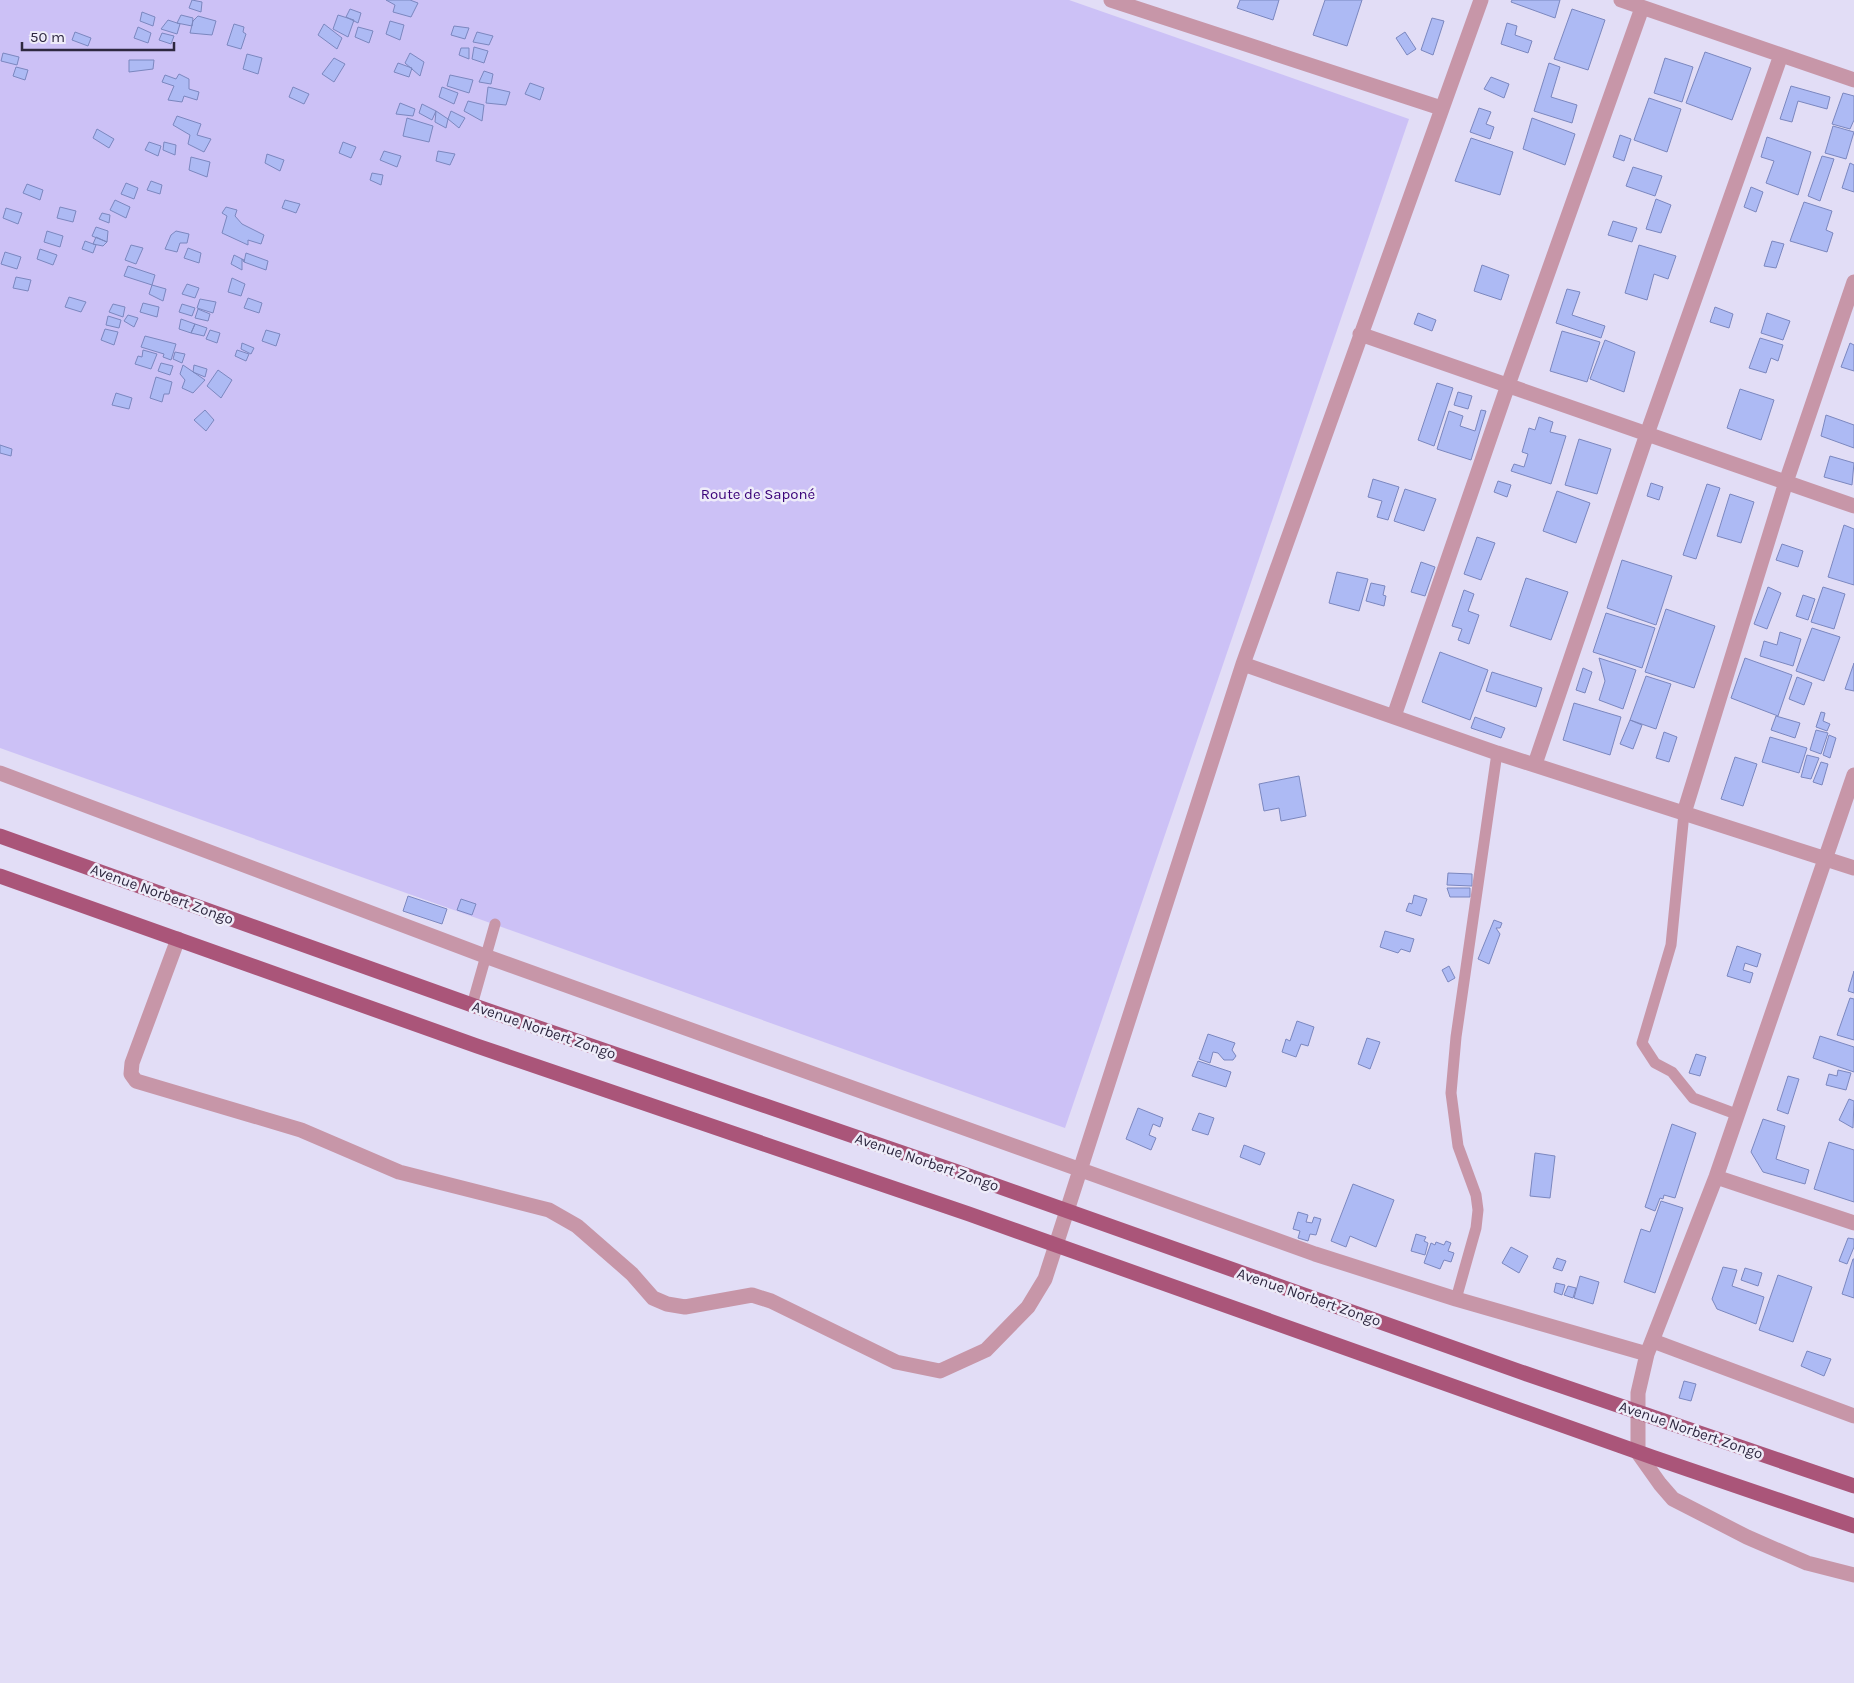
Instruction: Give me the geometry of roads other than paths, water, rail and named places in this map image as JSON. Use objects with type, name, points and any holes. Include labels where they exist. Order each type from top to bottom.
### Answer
[{"type":"main road","name":"Avenue Norbert Zongo","points":[[0,836],[472,1006],[946,1168],[1066,1213],[1854,1486]]},
{"type":"main road","points":[[0,876],[477,1046],[959,1211],[1638,1452],[1854,1526]]},
{"type":"street","points":[[1111,0],[1135,4],[1441,108]]},
{"type":"street","points":[[178,939],[132,1063],[131,1074],[136,1081],[301,1130],[399,1172],[549,1210],[577,1226],[632,1274],[653,1298],[667,1304],[685,1308],[752,1295],[771,1301],[896,1362],[940,1371],[986,1350],[1028,1307],[1045,1279],[1082,1169],[1243,664],[1481,0]]},
{"type":"street","points":[[1621,0],[1854,80]]},
{"type":"street","points":[[1394,716],[1508,385],[1642,8]]},
{"type":"street","points":[[1535,764],[1647,434],[1781,55]]},
{"type":"street","points":[[1684,813],[1786,482],[1854,282]]},
{"type":"street","points":[[1360,334],[1854,506]]},
{"type":"street","points":[[1243,664],[1497,753],[1854,868]]},
{"type":"street","points":[[0,773],[485,956],[1315,1254],[1456,1299],[1650,1348],[1854,1416]]},
{"type":"street","points":[[1854,774],[1716,1177],[1650,1348],[1638,1393],[1638,1452],[1673,1499],[1748,1537],[1807,1563],[1854,1575]]},
{"type":"street","points":[[1716,1177],[1854,1224]]},
{"type":"lane","points":[[1456,1299],[1476,1228],[1478,1210],[1476,1195],[1458,1146],[1451,1093],[1456,1037],[1497,753]]},
{"type":"lane","points":[[1684,813],[1671,945],[1642,1042],[1655,1063],[1672,1072],[1693,1098],[1736,1114]]},
{"type":"lane","points":[[472,1006],[495,924]]},
{"type":"park label","name":"Route de Saponé","points":[[758,494]]}]
